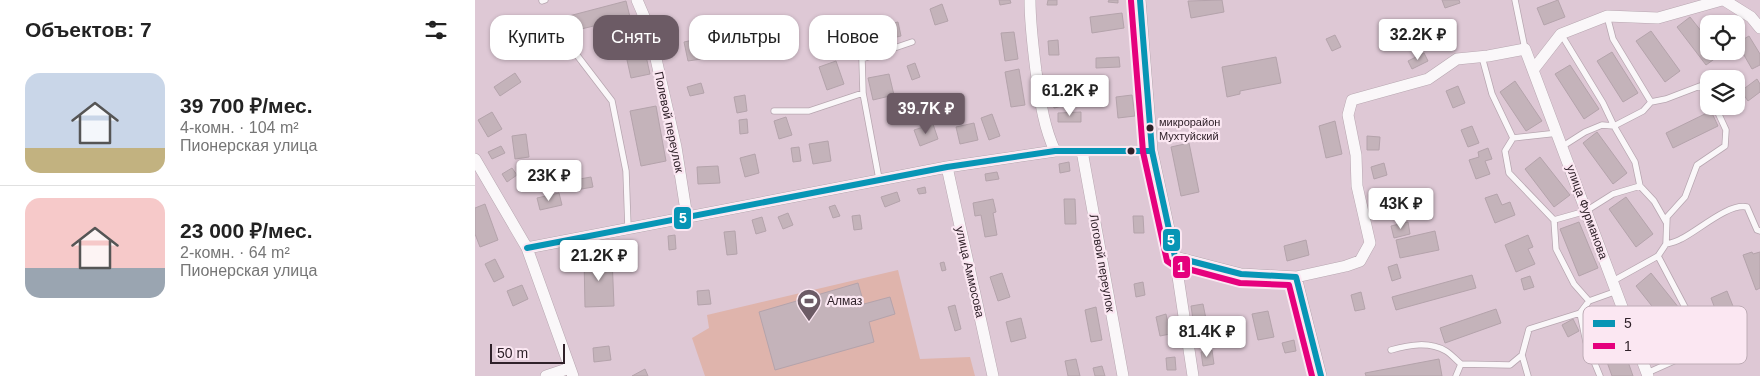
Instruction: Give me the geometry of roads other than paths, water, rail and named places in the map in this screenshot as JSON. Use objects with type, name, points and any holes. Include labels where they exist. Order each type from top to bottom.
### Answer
[{"type":"street","name":"Полевой переулок","points":[[637,0],[649,28],[676,146],[687,217]]},
{"type":"street","points":[[1030,0],[1030,24],[1041,105],[1049,137],[1055,151]]},
{"type":"street","points":[[1140,0],[1152,151],[1175,256],[1193,376]]},
{"type":"street","points":[[1533,70],[1561,34],[1607,16],[1658,18],[1723,0],[1751,17],[1760,28]]},
{"type":"street","points":[[1175,256],[1241,274],[1296,277],[1361,261],[1370,243],[1357,186],[1355,155],[1348,115],[1353,100],[1428,79],[1457,59],[1482,57],[1525,49]]},
{"type":"street","name":"улица Фурманова","points":[[1525,49],[1622,306]]},
{"type":"street","name":"Логовой переулок","points":[[1082,150],[1123,376]]},
{"type":"street","points":[[527,248],[879,179],[1055,151],[1152,151]]},
{"type":"street","points":[[475,159],[527,248],[571,372],[546,376]]},
{"type":"street","name":"улица Аммосова","points":[[947,168],[993,376]]},
{"type":"street","points":[[1296,277],[1321,376]]},
{"type":"lane","points":[[1515,0],[1525,49]]},
{"type":"lane","points":[[1607,16],[1613,39],[1651,102]]},
{"type":"lane","points":[[1561,34],[1603,103],[1613,126],[1635,162],[1640,186],[1654,201],[1666,222]]},
{"type":"lane","points":[[879,179],[863,93],[862,59],[912,42]]},
{"type":"lane","points":[[1482,57],[1491,94],[1513,138]]},
{"type":"lane","points":[[581,60],[612,101],[626,171],[628,228]]},
{"type":"lane","points":[[1563,146],[1585,132],[1602,125],[1613,126],[1643,111],[1651,102],[1667,99],[1700,86]]},
{"type":"lane","points":[[774,111],[809,111],[863,93]]},
{"type":"lane","points":[[1585,306],[1589,301],[1615,286],[1658,256],[1666,244],[1667,217],[1685,197],[1697,165],[1725,146],[1726,130],[1719,115]]},
{"type":"lane","points":[[1513,138],[1558,133]]},
{"type":"lane","points":[[1513,138],[1505,151],[1509,173],[1554,220],[1556,249],[1574,284],[1589,301]]},
{"type":"lane","points":[[1554,220],[1586,211],[1613,194],[1640,186]]},
{"type":"lane","points":[[1666,244],[1681,240],[1715,217],[1741,206],[1747,207],[1757,230],[1760,231]]},
{"type":"lane","points":[[1658,256],[1684,306]]},
{"type":"lane","points":[[1528,376],[1522,356],[1529,330],[1580,313],[1583,309]]},
{"type":"lane","points":[[1580,313],[1583,328]]},
{"type":"lane","points":[[1391,350],[1407,345],[1426,345],[1446,351],[1461,364],[1509,365],[1522,356]]},
{"type":"lane","points":[[1456,376],[1461,364]]},
{"type":"lane","points":[[1596,364],[1601,376]]},
{"type":"lane","points":[[1648,374],[1669,364]]},
{"type":"place","name":"микрорайон Мухтуйский","points":[[1150,128]]},
{"type":"place","name":"Алмаз","points":[[809,322]]}]
